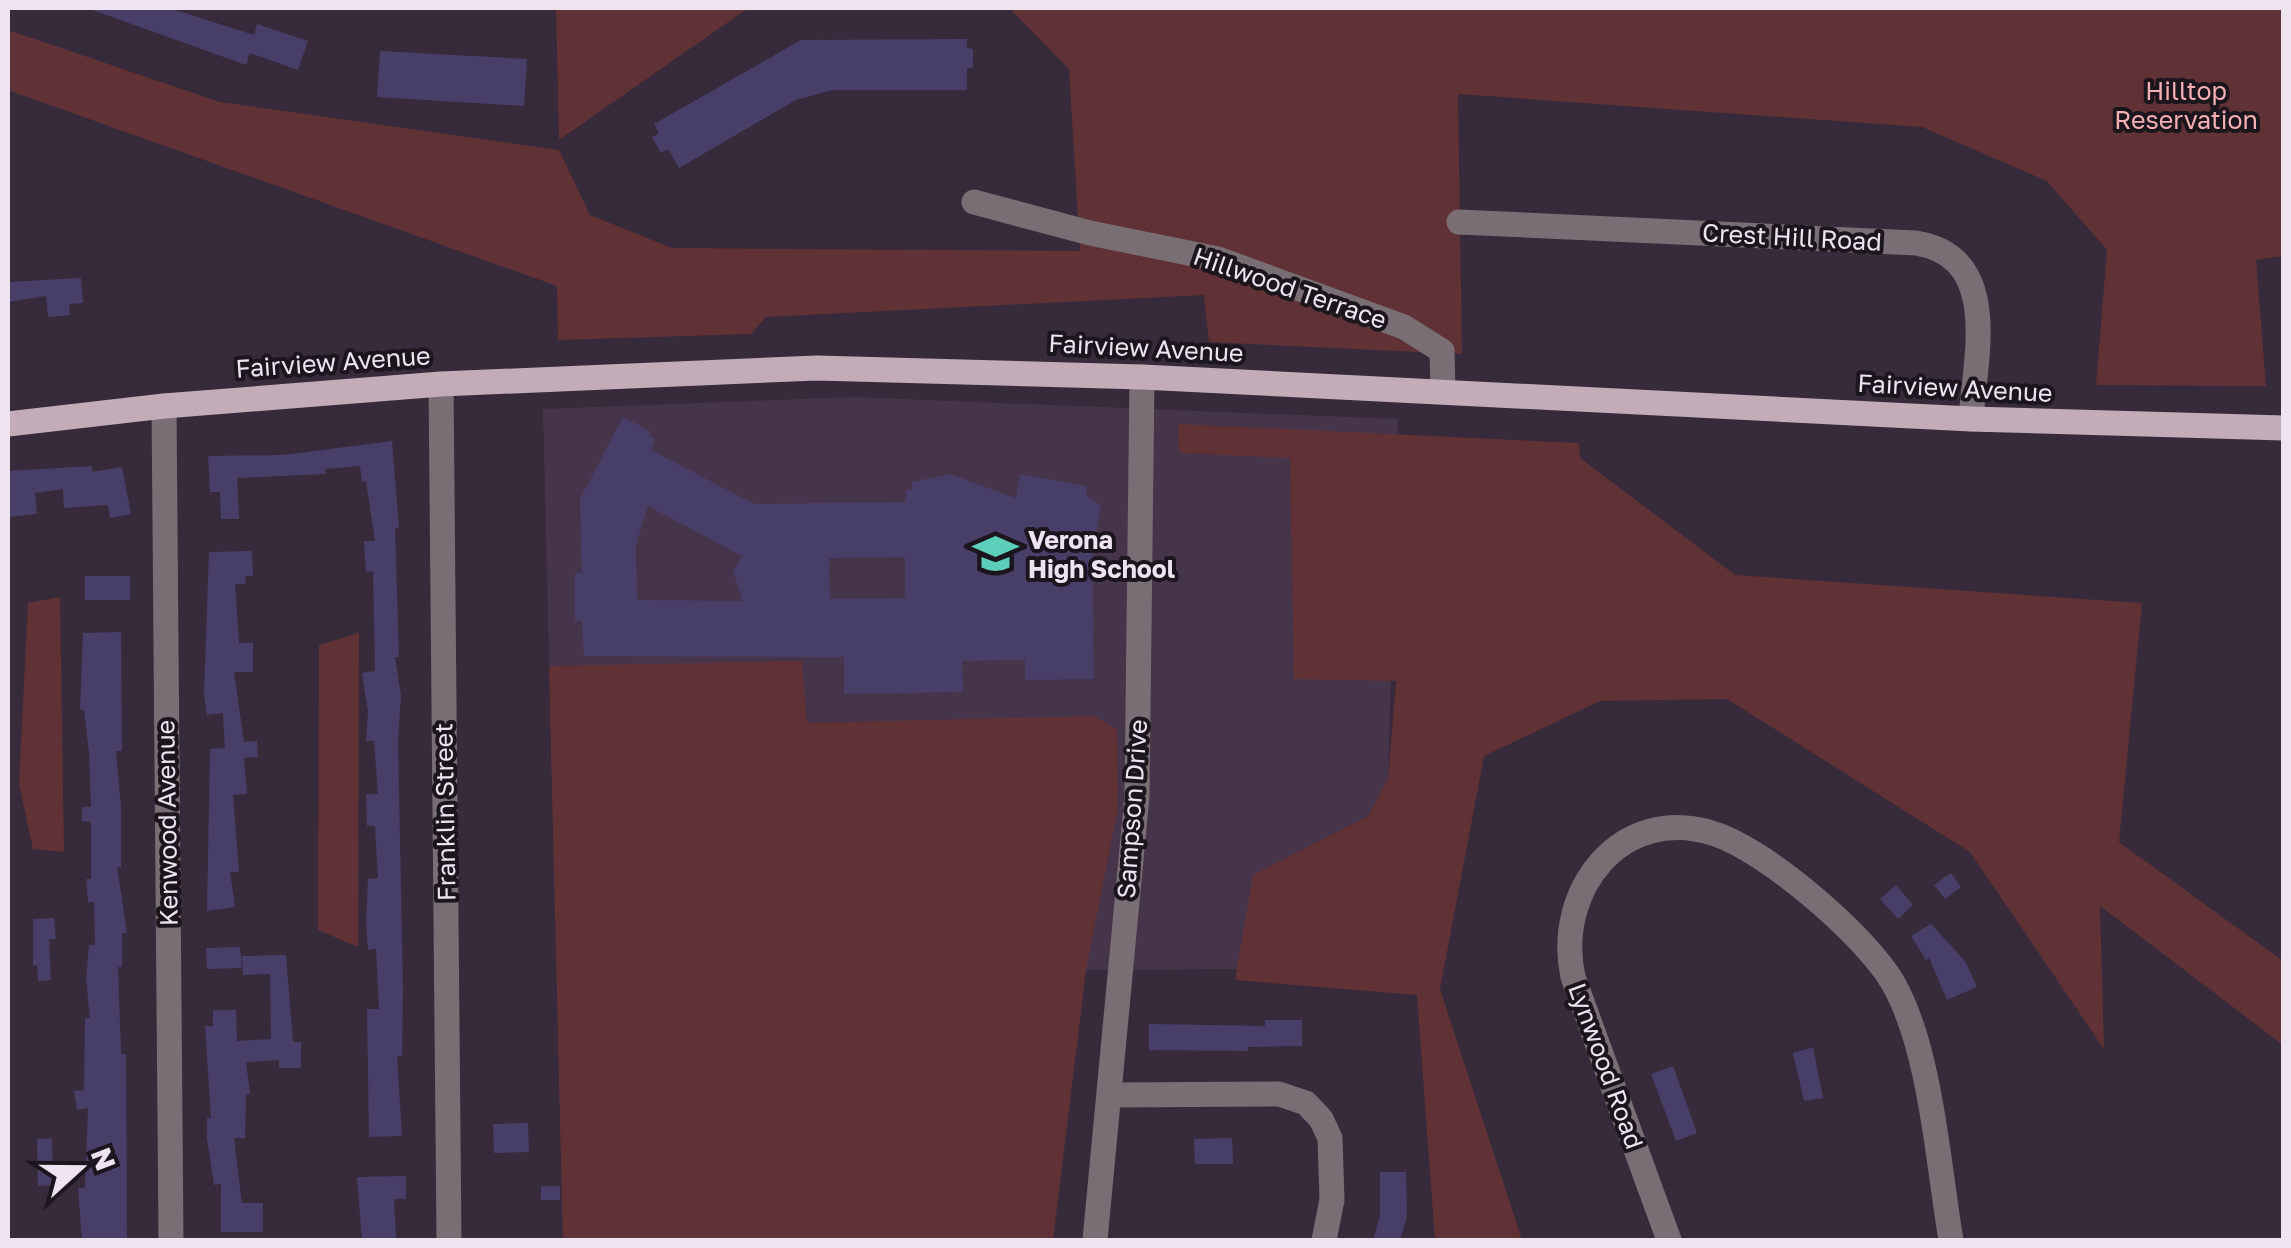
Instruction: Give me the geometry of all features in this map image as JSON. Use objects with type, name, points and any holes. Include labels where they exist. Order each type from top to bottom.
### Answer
[{"type":"main road","name":"Fairview Avenue","points":[[8,424],[164,406],[440,384],[818,368],[1142,377],[1971,419],[2284,428]]},
{"type":"street","name":"Hillwood Terrace","points":[[974,202],[1090,233],[1218,259],[1404,326],[1442,351],[1443,392]]},
{"type":"street","name":"Crest Hill Road","points":[[1459,222],[1916,243],[1937,248],[1964,269],[1978,300],[1971,419]]},
{"type":"street","name":"Sampson Drive","points":[[1094,1240],[1138,796],[1142,377]]},
{"type":"street","name":"Franklin Street","points":[[440,384],[450,1240]]},
{"type":"street","name":"Kenwood Avenue","points":[[164,406],[171,1240]]},
{"type":"street","name":"Lynwood Road","points":[[1669,1240],[1573,978],[1568,944],[1576,898],[1600,860],[1633,838],[1676,828],[1711,832],[1742,848],[1845,924],[1880,962],[1904,1005],[1918,1049],[1951,1240]]},
{"type":"street","points":[[1111,1095],[1279,1094],[1306,1103],[1322,1118],[1330,1138],[1332,1200],[1324,1240]]},
{"type":"shaded area","name":"Verona High School","points":[[854,397],[1398,419],[1388,779],[1368,816],[1254,875],[1237,969],[1086,970],[1053,1240],[563,1240],[543,409]]},
{"type":"green space","points":[[556,8],[787,8],[744,11],[559,140]]},
{"type":"green space","name":"Hilltop Reservation","points":[[1009,8],[2283,8],[2283,256],[2256,260],[2266,386],[2096,385],[2107,250],[2047,181],[1922,127],[1458,94],[1462,354],[1209,342],[1204,295],[766,317],[751,334],[558,340],[557,286],[8,90],[8,30],[220,102],[559,150],[590,215],[672,248],[1080,251],[1069,69]]},
{"type":"green space","points":[[1178,424],[1579,443],[1580,458],[1735,575],[2142,603],[2119,842],[2283,961],[2283,1045],[2100,906],[2104,1049],[1970,852],[1727,699],[1600,701],[1484,756],[1440,989],[1522,1240],[1435,1240],[1417,995],[1235,980],[1253,875],[1368,816],[1388,779],[1396,681],[1294,679],[1290,458],[1179,453]]},
{"type":"green space","points":[[60,597],[64,852],[33,849],[19,784],[28,603]]},
{"type":"green space","points":[[359,633],[358,947],[318,930],[319,645]]},
{"type":"green space","points":[[802,661],[807,723],[1094,716],[1117,730],[1118,808],[1086,970],[1053,1240],[563,1240],[549,666]]},
{"type":"building","points":[[87,8],[169,8],[254,35],[257,24],[308,41],[298,70],[250,53],[246,65]]},
{"type":"building","points":[[967,39],[967,48],[973,49],[973,68],[967,68],[967,90],[832,90],[796,100],[679,168],[668,149],[661,153],[652,137],[659,133],[654,124],[801,40]]},
{"type":"building","points":[[380,51],[527,59],[524,106],[377,97]]},
{"type":"building","points":[[81,278],[83,303],[69,304],[70,315],[48,317],[46,296],[8,302],[8,282]]},
{"type":"building","name":"Verona High School","points":[[623,417],[650,431],[648,435],[655,439],[651,450],[754,504],[906,502],[906,490],[912,490],[912,482],[949,474],[1016,498],[1020,474],[1087,486],[1086,495],[1101,506],[1092,559],[1094,679],[1025,680],[1025,660],[962,661],[963,692],[844,694],[844,657],[584,656],[582,621],[575,621],[575,573],[582,573],[580,499]],"holes":[[[648,506],[742,556],[733,572],[743,601],[637,600],[636,544]],[[905,557],[905,598],[830,599],[829,558]]]},
{"type":"building","points":[[392,441],[399,528],[395,528],[399,657],[395,657],[401,696],[398,741],[403,990],[402,1056],[397,1056],[402,1136],[369,1137],[367,1009],[379,1009],[376,949],[368,950],[366,920],[368,879],[378,878],[375,826],[367,826],[366,794],[378,794],[374,741],[366,741],[368,712],[362,673],[375,671],[373,571],[366,572],[364,541],[375,541],[366,481],[362,482],[360,466],[325,469],[326,474],[237,478],[239,519],[221,519],[220,492],[210,492],[208,456],[283,455]]},
{"type":"building","points":[[92,466],[92,472],[122,467],[131,514],[110,518],[108,505],[64,508],[63,489],[35,493],[37,514],[8,517],[8,471]]},
{"type":"building","points":[[252,551],[253,576],[245,576],[246,584],[235,584],[239,643],[253,643],[253,672],[234,672],[244,742],[257,741],[258,757],[244,758],[247,794],[233,795],[239,872],[230,872],[235,907],[207,911],[210,749],[225,748],[223,713],[207,715],[204,694],[209,552]]},
{"type":"building","points":[[85,576],[130,576],[130,600],[85,600]]},
{"type":"building","points":[[121,632],[122,751],[116,751],[121,867],[117,867],[127,933],[122,933],[122,967],[118,967],[121,1054],[126,1054],[127,1240],[82,1240],[78,1188],[85,1188],[88,1108],[77,1110],[74,1091],[84,1090],[85,1018],[90,1018],[86,980],[89,945],[95,945],[94,902],[88,902],[86,879],[91,879],[91,822],[82,821],[82,807],[91,807],[89,752],[84,710],[80,710],[83,633]]},
{"type":"building","points":[[1951,873],[1961,887],[1945,899],[1934,885]]},
{"type":"building","points":[[1896,885],[1913,905],[1898,919],[1880,899]]},
{"type":"building","points":[[54,918],[56,939],[49,939],[51,980],[38,981],[37,965],[33,966],[33,919]]},
{"type":"building","points":[[1931,924],[1965,961],[1977,987],[1947,1000],[1929,958],[1926,960],[1911,936]]},
{"type":"building","points":[[240,947],[242,968],[207,969],[206,948]]},
{"type":"building","points":[[286,955],[293,1042],[301,1042],[301,1068],[279,1068],[279,1060],[246,1062],[250,1094],[246,1095],[245,1138],[234,1138],[242,1203],[263,1203],[263,1232],[221,1232],[221,1184],[214,1185],[207,1138],[207,1118],[211,1118],[205,1026],[213,1026],[213,1010],[236,1010],[237,1041],[271,1039],[270,974],[243,975],[242,956]]},
{"type":"building","points":[[1265,1020],[1302,1020],[1302,1046],[1248,1047],[1248,1051],[1149,1050],[1149,1024],[1265,1026]]},
{"type":"building","points":[[1813,1047],[1823,1098],[1804,1101],[1793,1053]]},
{"type":"building","points":[[1673,1066],[1697,1133],[1676,1141],[1651,1074]]},
{"type":"building","points":[[528,1123],[529,1152],[494,1153],[493,1124]]},
{"type":"building","points":[[52,1138],[53,1185],[38,1186],[37,1139]]},
{"type":"building","points":[[1232,1138],[1233,1164],[1195,1164],[1194,1139]]},
{"type":"building","points":[[1380,1172],[1406,1172],[1407,1216],[1400,1240],[1373,1240],[1380,1216]]},
{"type":"building","points":[[406,1176],[406,1199],[394,1199],[396,1240],[362,1240],[357,1177]]},
{"type":"building","points":[[541,1186],[560,1186],[560,1200],[541,1200]]},
{"type":"place","name":"Verona High School","points":[[995,554]]}]
